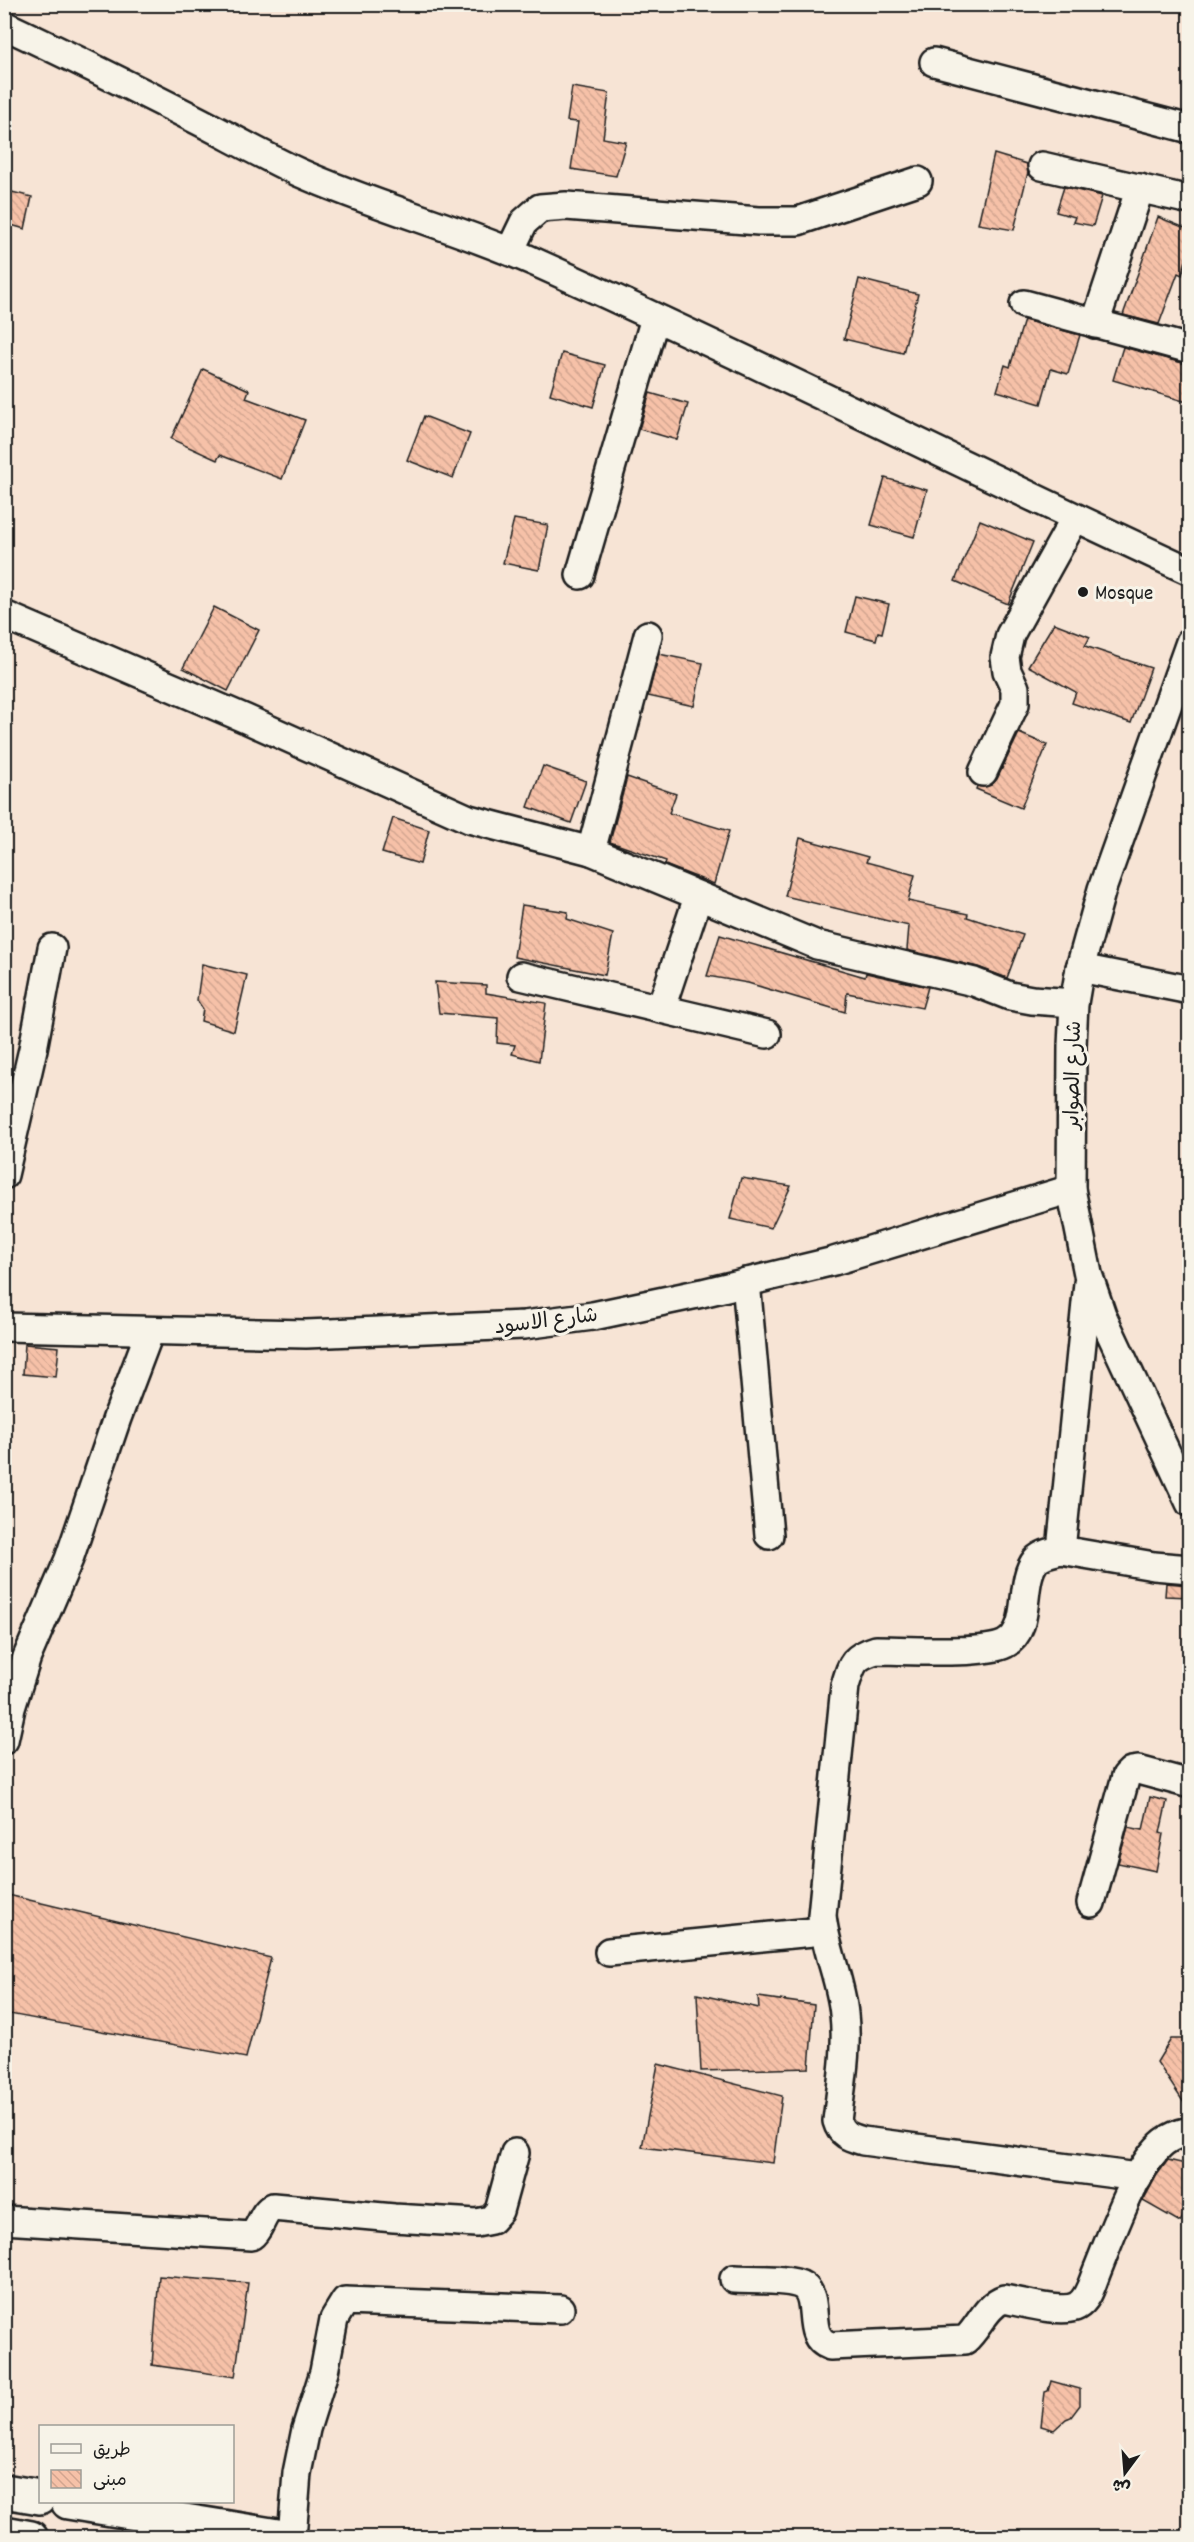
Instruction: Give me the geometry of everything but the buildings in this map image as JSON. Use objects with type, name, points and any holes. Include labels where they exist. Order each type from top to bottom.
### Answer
[{"type":"highway","points":[[4,2491],[39,2497]]},
{"type":"highway","points":[[74,2503],[291,2538]]},
{"type":"highway","points":[[4,2533],[31,2538]]},
{"type":"street","points":[[4,25],[101,71],[299,172],[367,201],[474,236],[510,251],[899,431],[1075,518],[1190,571]]},
{"type":"street","points":[[934,62],[1190,129]]},
{"type":"street","points":[[1042,166],[1190,200]]},
{"type":"street","points":[[510,251],[524,222],[540,208],[566,206],[759,221],[798,221],[918,181]]},
{"type":"street","points":[[1095,324],[1140,188]]},
{"type":"street","points":[[1024,304],[1190,349]]},
{"type":"street","points":[[580,575],[655,318]]},
{"type":"street","points":[[983,772],[1015,704],[1015,688],[1007,671],[1005,657],[1010,635],[1075,518]]},
{"type":"street","points":[[4,615],[246,719],[469,819],[591,851],[818,945],[974,982],[1010,996],[1074,1003]]},
{"type":"street","points":[[591,851],[648,635]]},
{"type":"street","name":"شارع الصوابر","points":[[1190,642],[1102,889],[1080,968],[1074,1003],[1071,1189],[1088,1274],[1102,1315],[1190,1503]]},
{"type":"street","points":[[661,1008],[698,897]]},
{"type":"street","points":[[4,1175],[33,1049],[52,948]]},
{"type":"street","points":[[1080,968],[1190,990]]},
{"type":"street","points":[[521,976],[768,1034]]},
{"type":"street","name":"شارع الاسود","points":[[4,1327],[338,1333],[524,1325],[594,1316],[834,1261],[1071,1189]]},
{"type":"street","points":[[1061,1550],[1088,1274]]},
{"type":"street","points":[[746,1282],[769,1535]]},
{"type":"street","points":[[4,1740],[27,1657],[69,1558],[117,1418],[150,1331]]},
{"type":"street","points":[[1138,2176],[863,2141],[850,2137],[840,2130],[837,2121],[844,2052],[844,2014],[840,1988],[823,1930],[822,1915],[845,1686],[851,1665],[860,1655],[876,1650],[982,1650],[1003,1645],[1014,1638],[1020,1626],[1029,1579],[1036,1561],[1047,1553],[1061,1550],[1154,1566],[1190,1569]]},
{"type":"street","points":[[1091,1903],[1126,1776],[1131,1771],[1138,1770],[1190,1784]]},
{"type":"street","points":[[609,1952],[823,1930]]},
{"type":"street","points":[[734,2279],[793,2283],[803,2286],[809,2292],[818,2337],[830,2346],[965,2340],[973,2333],[990,2308],[997,2301],[1005,2299],[1061,2309],[1076,2307],[1087,2296],[1121,2211],[1138,2176],[1163,2142],[1177,2134],[1190,2131]]},
{"type":"street","points":[[4,2220],[251,2236],[257,2230],[268,2209],[273,2206],[394,2218],[476,2223],[491,2220],[499,2211],[515,2153]]},
{"type":"street","points":[[291,2538],[297,2473],[306,2429],[324,2372],[334,2319],[345,2301],[560,2309]]},
{"type":"place","name":"Mosque","points":[[1083,592]]}]
